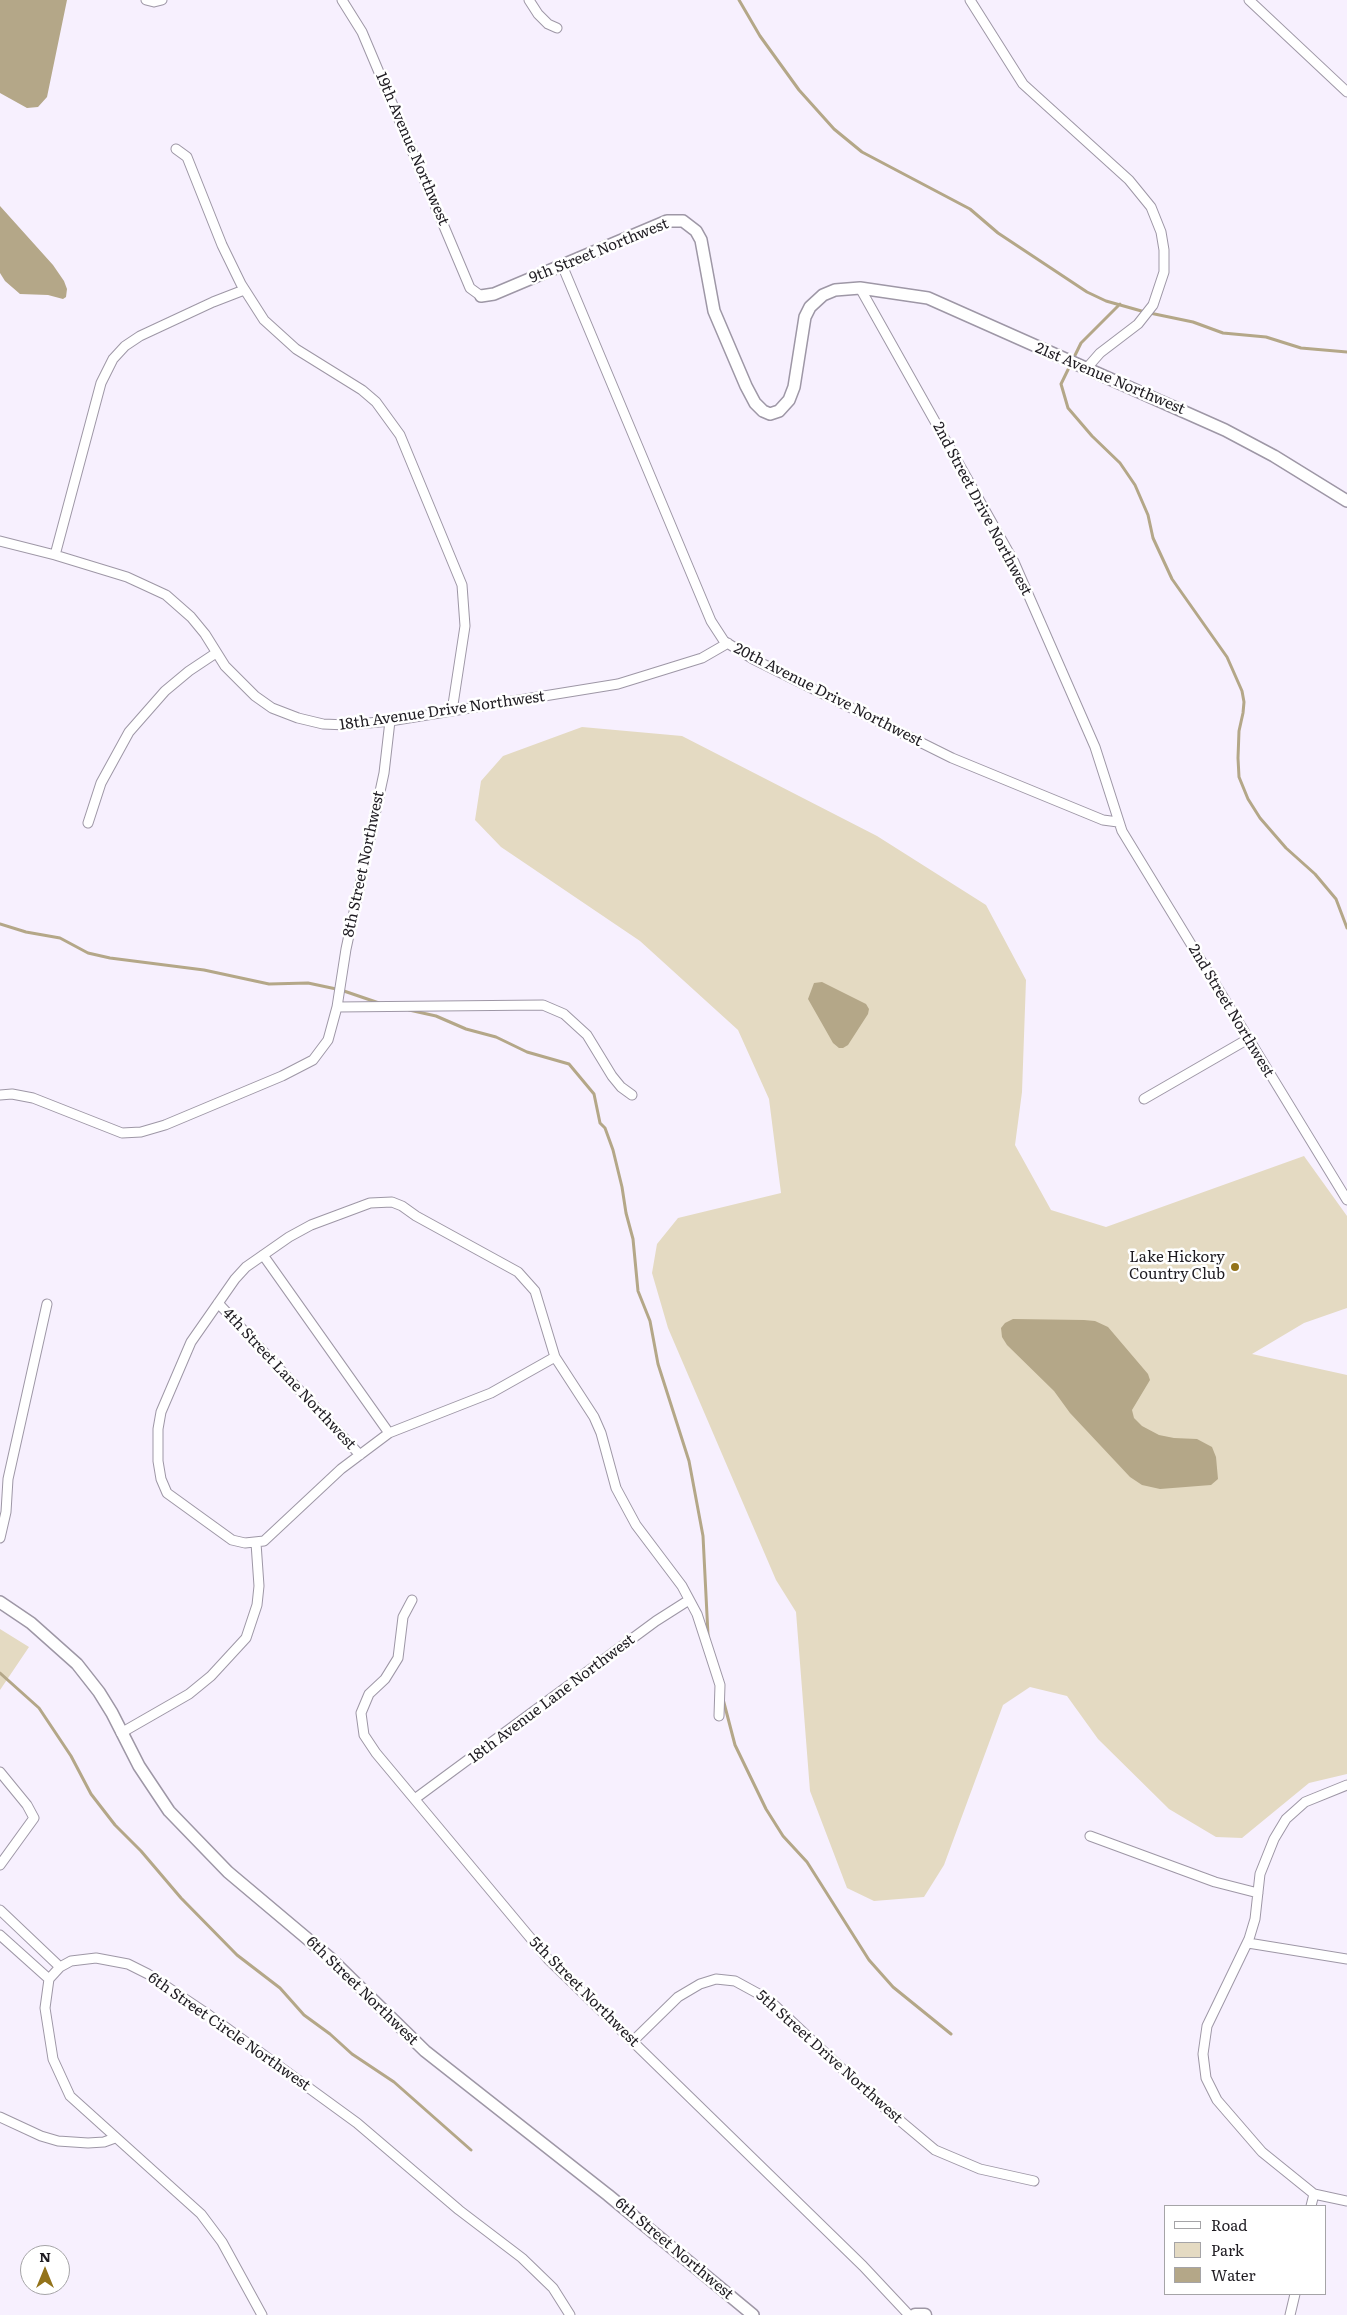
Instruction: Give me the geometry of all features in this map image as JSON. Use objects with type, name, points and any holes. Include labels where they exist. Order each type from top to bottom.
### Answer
[{"type":"main road","points":[[915,2315],[924,2315]]},
{"type":"street","points":[[146,0],[154,2],[162,0]]},
{"type":"street","name":"19th Avenue Northwest","points":[[342,0],[362,32],[467,280],[474,292],[481,296]]},
{"type":"street","points":[[529,0],[538,14],[548,24],[557,28]]},
{"type":"street","points":[[970,0],[1024,84],[1129,180],[1151,207],[1161,232],[1164,250],[1164,272],[1153,305],[1138,324],[1100,353],[1086,369]]},
{"type":"street","points":[[1249,0],[1347,92]]},
{"type":"street","points":[[176,149],[187,157],[222,244],[244,290],[260,316],[282,339],[362,390],[376,402],[400,435],[462,585],[465,626],[452,711]]},
{"type":"street","name":"9th Street Northwest","points":[[481,296],[494,294],[667,221],[679,220],[690,224],[701,240],[714,311],[729,351],[755,403],[763,412],[770,414],[785,407],[791,393],[801,330],[810,307],[824,295],[835,290],[860,288]]},
{"type":"street","name":"20th Avenue Drive Northwest","points":[[562,265],[717,633],[728,644],[753,659],[952,758],[1103,820],[1118,822]]},
{"type":"street","name":"21st Avenue Northwest","points":[[860,288],[928,298],[1225,430],[1274,456],[1347,501]]},
{"type":"street","name":"2nd Street Drive Northwest","points":[[860,288],[1014,562],[1095,747],[1118,822]]},
{"type":"street","points":[[55,555],[101,384],[113,359],[125,346],[140,336],[213,302],[244,290]]},
{"type":"street","name":"18th Avenue Drive Northwest","points":[[0,541],[55,555],[127,578],[166,595],[191,617],[237,680],[255,696],[272,708],[298,718],[333,726],[452,711],[618,684],[702,658],[728,644]]},
{"type":"street","points":[[88,823],[101,783],[129,732],[165,691],[216,653]]},
{"type":"street","name":"8th Street Northwest","points":[[0,1095],[12,1094],[33,1098],[122,1133],[151,1130],[282,1076],[313,1060],[328,1040],[337,1007],[346,949],[384,774],[390,720]]},
{"type":"street","name":"2nd Street Northwest","points":[[1118,822],[1127,840],[1347,1200]]},
{"type":"street","points":[[337,1007],[543,1005],[564,1014],[587,1035],[612,1076],[621,1087],[632,1095]]},
{"type":"street","points":[[1144,1099],[1248,1039]]},
{"type":"street","points":[[555,1357],[491,1393],[389,1434],[341,1470],[264,1541],[245,1544],[232,1540],[167,1492],[161,1479],[158,1462],[158,1429],[161,1412],[191,1342],[235,1278],[246,1267],[263,1255],[311,1225],[370,1202],[392,1202],[518,1272],[535,1291],[555,1357],[594,1416],[601,1433],[616,1488],[628,1512],[682,1586],[697,1614],[720,1685],[720,1716]]},
{"type":"street","points":[[263,1255],[389,1434]]},
{"type":"street","name":"4th Street Lane Northwest","points":[[218,1303],[360,1455]]},
{"type":"street","points":[[0,1538],[6,1512],[4,1478],[47,1304]]},
{"type":"street","points":[[122,1732],[189,1694],[211,1676],[246,1638],[257,1605],[259,1586],[256,1543]]},
{"type":"street","name":"5th Street Northwest","points":[[412,1600],[403,1617],[398,1658],[385,1679],[369,1694],[364,1703],[361,1719],[364,1735],[376,1753],[416,1798],[548,1959],[864,2266],[909,2315]]},
{"type":"street","name":"18th Avenue Lane Northwest","points":[[416,1798],[656,1621],[689,1600]]},
{"type":"street","name":"6th Street Northwest","points":[[0,1602],[31,1623],[77,1664],[99,1692],[139,1766],[168,1811],[235,1878],[329,1956],[425,2051],[608,2195],[753,2315]]},
{"type":"street","points":[[0,1772],[27,1805],[34,1818],[0,1865]]},
{"type":"street","points":[[1347,1785],[1305,1802],[1286,1819],[1266,1854],[1260,1874],[1255,1919],[1248,1943],[1207,2026],[1203,2054],[1206,2078],[1217,2100],[1262,2152],[1314,2194],[1347,2201]]},
{"type":"street","points":[[1090,1836],[1215,1882],[1258,1892]]},
{"type":"street","points":[[0,1910],[60,1967],[49,1980],[45,2008],[46,2025],[53,2059],[59,2076],[70,2096],[201,2214],[222,2242],[262,2315]]},
{"type":"street","points":[[0,1935],[49,1980]]},
{"type":"street","points":[[1248,1943],[1347,1959]]},
{"type":"street","name":"6th Street Circle Northwest","points":[[60,1967],[71,1961],[82,1959],[116,1961],[148,1974],[175,1991],[357,2123],[393,2152],[459,2210],[522,2258],[553,2288],[570,2315]]},
{"type":"street","name":"5th Street Drive Northwest","points":[[633,2041],[678,1997],[700,1984],[716,1980],[735,1982],[768,1999],[873,2098],[934,2150],[980,2168],[1034,2181]]},
{"type":"street","points":[[0,2117],[41,2136],[58,2140],[88,2143],[104,2142],[115,2138]]},
{"type":"street","points":[[1311,2205],[1314,2194]]},
{"type":"street","points":[[1290,2315],[1296,2295]]},
{"type":"green space","name":"Lake Hickory Country Club","points":[[582,727],[682,736],[877,836],[986,905],[1026,980],[1022,1092],[1015,1145],[1051,1210],[1106,1227],[1304,1156],[1347,1216],[1347,1308],[1304,1323],[1252,1354],[1347,1375],[1347,1774],[1309,1783],[1242,1838],[1216,1837],[1169,1809],[1098,1739],[1067,1696],[1030,1687],[1003,1705],[944,1865],[924,1897],[874,1901],[847,1888],[810,1791],[796,1612],[776,1580],[668,1328],[652,1273],[657,1244],[678,1218],[781,1193],[769,1099],[738,1030],[640,941],[501,847],[475,820],[481,781],[503,756]]},
{"type":"green space","points":[[0,1629],[29,1647],[0,1690]]},
{"type":"water","points":[[0,0],[67,0],[47,97],[38,107],[27,108],[0,93]]},
{"type":"water","points":[[0,206],[53,265],[64,281],[67,289],[66,297],[63,299],[48,295],[20,294],[5,281],[0,273]]},
{"type":"water","points":[[822,982],[866,1004],[869,1009],[868,1014],[848,1045],[843,1048],[839,1048],[833,1043],[808,999],[814,983]]},
{"type":"water","points":[[1013,1319],[1084,1320],[1095,1321],[1108,1327],[1148,1374],[1150,1380],[1132,1410],[1134,1418],[1142,1426],[1159,1435],[1197,1439],[1212,1447],[1216,1457],[1218,1479],[1211,1485],[1160,1489],[1142,1485],[1130,1477],[1070,1413],[1054,1391],[1007,1345],[1002,1337],[1001,1328],[1005,1323]]},
{"type":"waterway","points":[[739,0],[760,36],[799,90],[834,129],[862,152],[970,209],[998,233],[1087,292],[1106,301],[1145,312],[1193,322],[1223,333],[1266,337],[1301,348],[1347,352]]},
{"type":"waterway","points":[[1120,304],[1081,343],[1061,384],[1068,408],[1092,436],[1120,463],[1135,485],[1148,515],[1153,538],[1172,579],[1227,657],[1242,691],[1244,702],[1239,731],[1238,758],[1239,777],[1248,799],[1260,818],[1286,848],[1315,874],[1336,899],[1347,928]]},
{"type":"waterway","points":[[0,924],[26,932],[60,938],[88,953],[110,958],[204,970],[269,984],[308,983],[341,990],[379,1003]]},
{"type":"waterway","points":[[409,1010],[436,1016],[466,1029],[496,1037],[527,1052],[569,1064],[594,1094],[600,1123],[605,1128],[613,1150],[622,1187],[633,1239],[638,1291],[650,1321],[658,1364],[689,1461],[703,1536],[708,1635]]},
{"type":"waterway","points":[[0,1673],[39,1708],[71,1756],[91,1794],[115,1825],[141,1851],[181,1898],[237,1955],[280,1988],[304,2015],[330,2034],[352,2054],[394,2082],[471,2150]]},
{"type":"waterway","points":[[723,1699],[735,1745],[766,1809],[783,1836],[807,1862],[869,1960],[893,1987],[951,2034]]},
{"type":"place","name":"Lake Hickory Country Club","points":[[1235,1267]]}]
